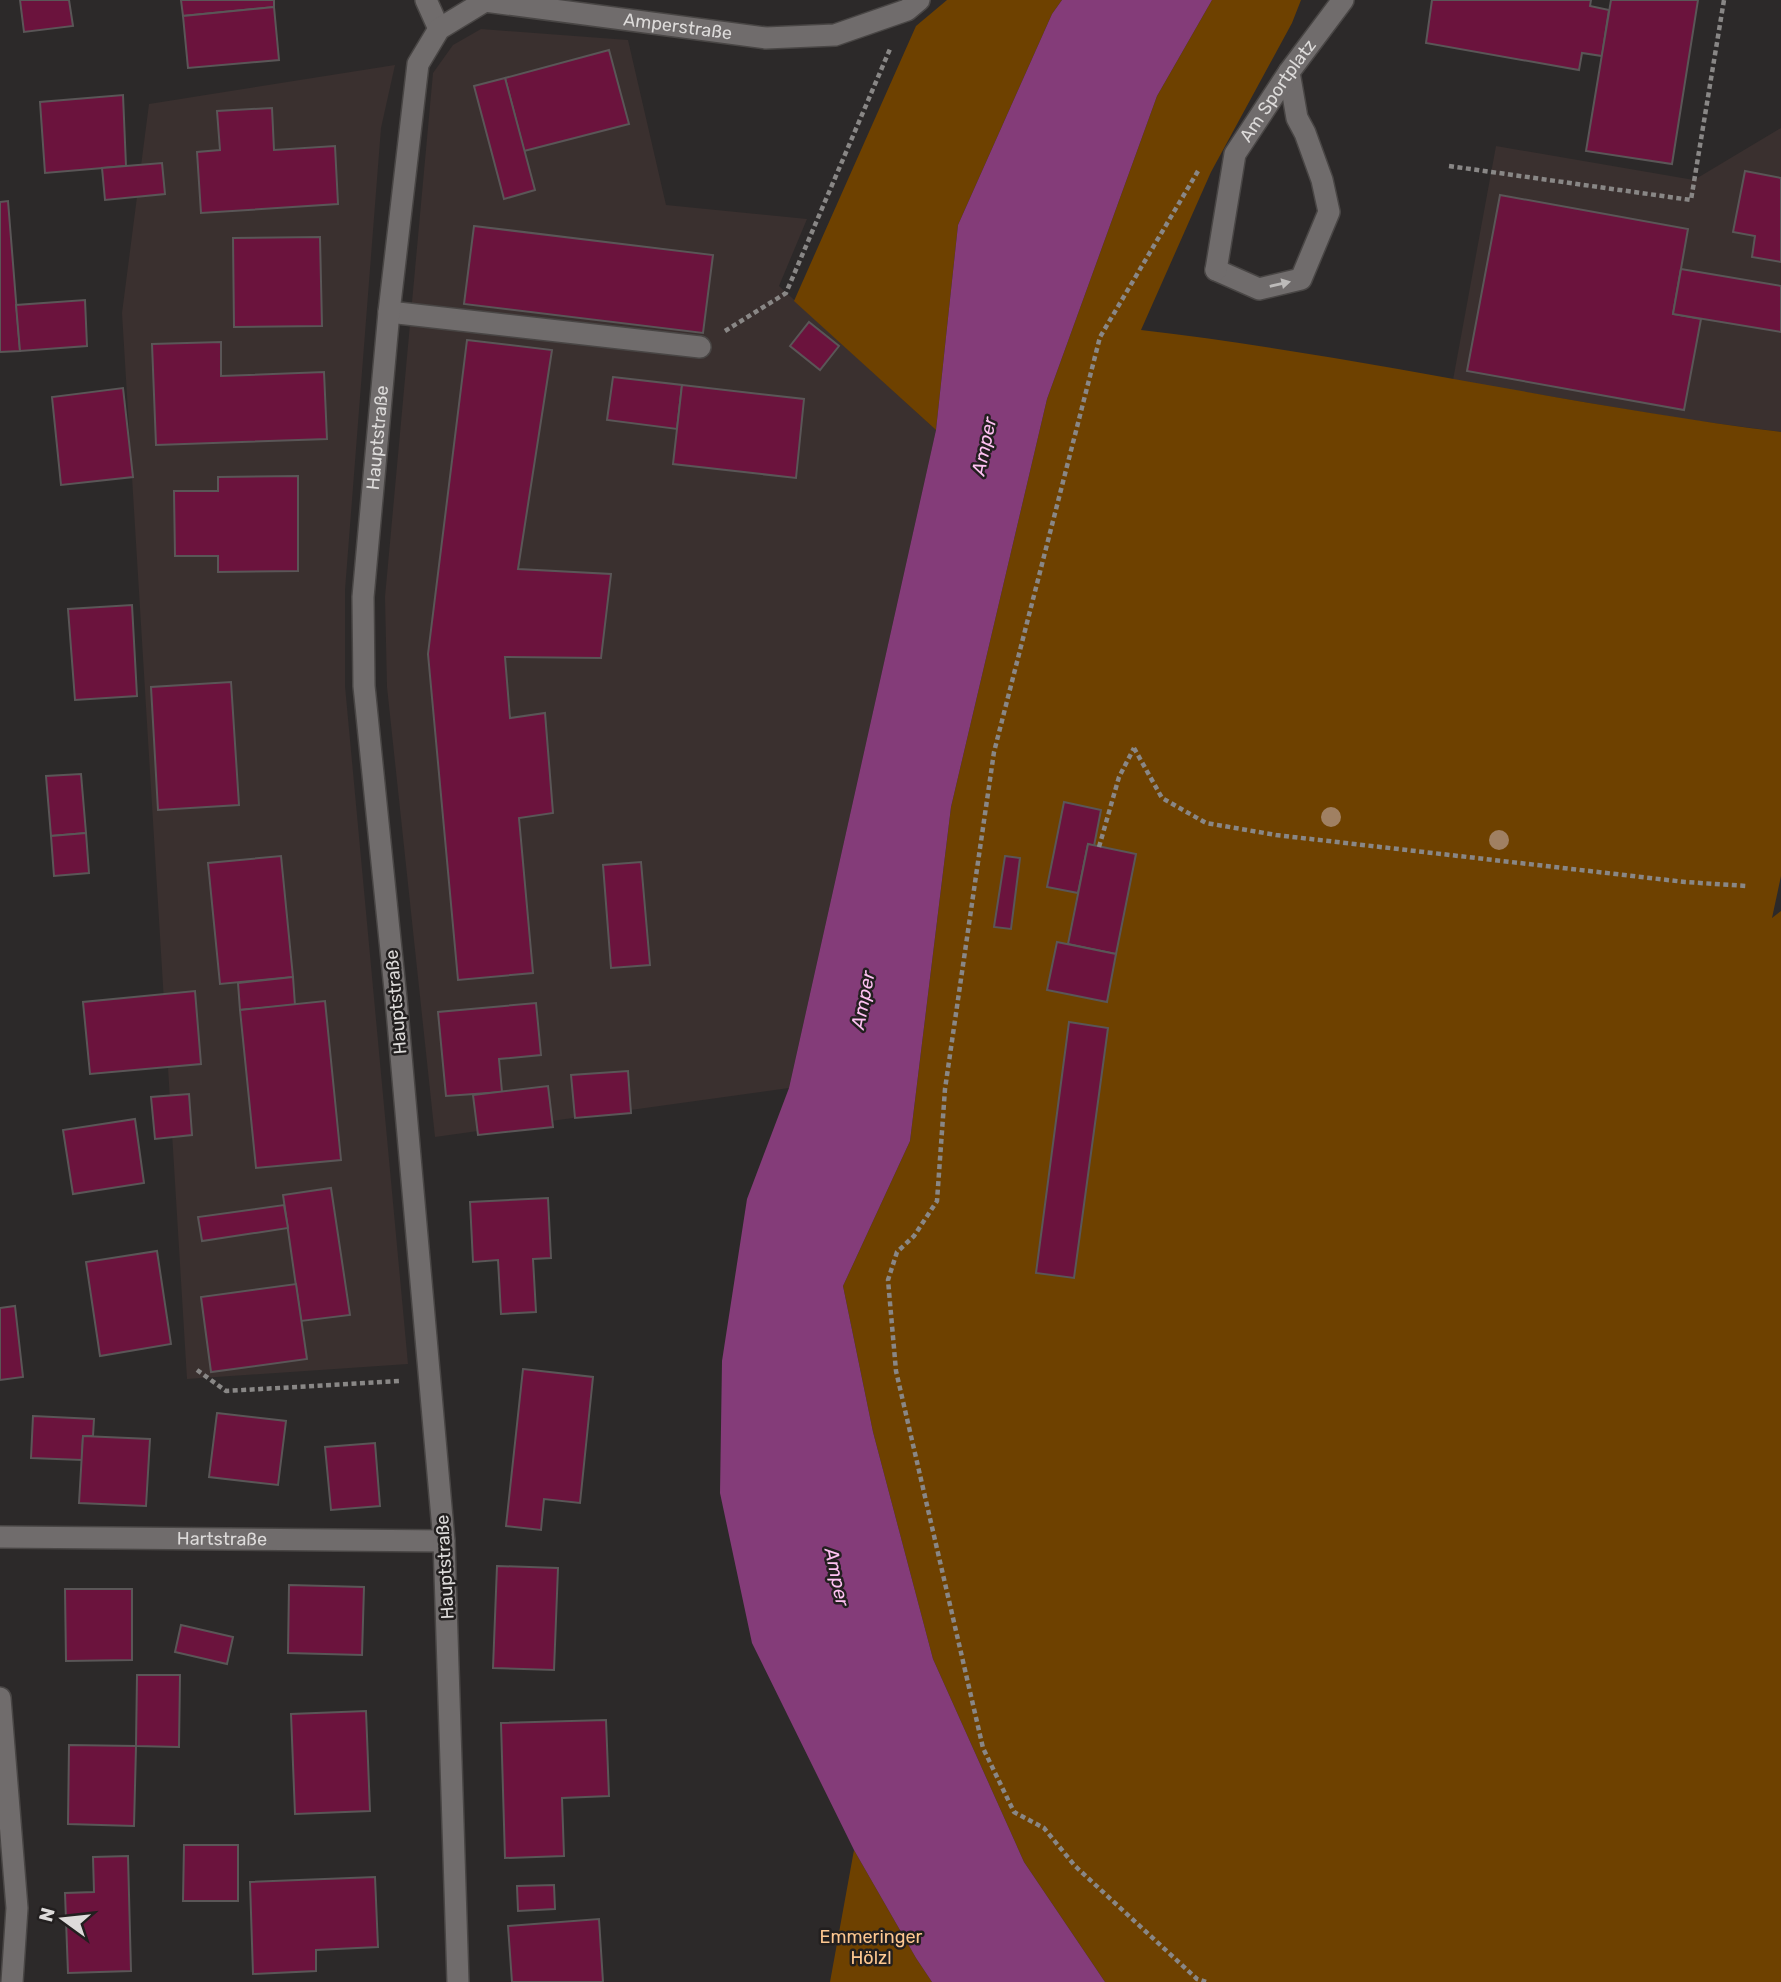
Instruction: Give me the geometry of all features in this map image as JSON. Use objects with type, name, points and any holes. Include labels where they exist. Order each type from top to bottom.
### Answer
[{"type":"street","points":[[426,0],[439,29]]},
{"type":"street","name":"Am Sportplatz","points":[[1289,72],[1297,118],[1322,180],[1329,212],[1301,279],[1259,289],[1216,270],[1235,154],[1289,72],[1343,0]]},
{"type":"street","name":"Amperstraße","points":[[439,29],[485,1],[639,19],[766,38],[835,35],[913,5]]},
{"type":"street","name":"Hauptstraße","points":[[439,29],[418,64],[389,312],[363,597],[364,686],[395,986],[444,1541],[458,1982]]},
{"type":"street","points":[[389,312],[700,347]]},
{"type":"street","name":"Hartstraße","points":[[0,1537],[444,1541]]},
{"type":"street","points":[[0,1698],[17,1908],[12,1982]]},
{"type":"path","points":[[1449,166],[1691,200],[1724,0]]},
{"type":"path","points":[[700,347],[786,293],[913,5]]},
{"type":"path","points":[[1206,1982],[1197,1979],[1075,1866],[1044,1828],[1014,1812],[983,1748],[896,1371],[888,1280],[897,1252],[914,1236],[937,1200],[945,1089],[994,752],[1100,337],[1205,159],[1235,154]]},
{"type":"path","points":[[1098,847],[1119,777],[1134,748],[1163,798],[1206,823],[1290,836],[1685,882],[1747,886]]},
{"type":"path","points":[[197,1370],[226,1391],[430,1379]]},
{"type":"shaded area","points":[[481,29],[628,40],[666,205],[807,219],[779,286],[936,430],[789,1088],[435,1137],[387,687],[385,597],[433,73],[453,45]]},
{"type":"shaded area","points":[[395,65],[381,128],[345,590],[345,686],[408,1364],[187,1379],[122,313],[149,104]]},
{"type":"shaded area","points":[[1781,128],[1781,432],[1683,419],[1453,380],[1496,146],[1694,180]]},
{"type":"green space","points":[[947,0],[1062,0],[1052,14],[958,225],[936,430],[794,301],[916,26]]},
{"type":"green space","points":[[1212,0],[1301,0],[1292,23],[1211,172],[1141,330],[1221,340],[1621,408],[1781,432],[1781,876],[1772,918],[1781,911],[1781,1982],[1105,1982],[1024,1862],[933,1659],[873,1432],[843,1286],[910,1141],[951,807],[1047,399],[1157,96]]},
{"type":"green space","name":"Emmeringer Hölzl","points":[[854,1850],[916,1958],[932,1982],[830,1982]]},
{"type":"water","name":"Amper","points":[[1062,0],[1212,0],[1157,96],[1047,399],[951,807],[910,1141],[843,1286],[873,1432],[933,1659],[1024,1862],[1105,1982],[932,1982],[854,1850],[752,1643],[720,1493],[722,1361],[747,1199],[789,1088],[936,430],[958,225],[1052,14]]},
{"type":"building","points":[[20,0],[69,0],[73,26],[24,32]]},
{"type":"building","points":[[181,0],[274,0],[274,7],[183,16]]},
{"type":"building","points":[[1432,0],[1591,0],[1590,6],[1609,10],[1602,56],[1582,53],[1579,70],[1426,43]]},
{"type":"building","points":[[1611,0],[1698,0],[1672,164],[1586,151]]},
{"type":"building","points":[[274,7],[279,60],[188,68],[183,16]]},
{"type":"building","points":[[609,50],[629,124],[524,151],[505,78]]},
{"type":"building","points":[[505,78],[535,190],[504,199],[474,86]]},
{"type":"building","points":[[123,95],[126,166],[45,173],[40,102]]},
{"type":"building","points":[[272,108],[274,150],[335,146],[338,204],[201,213],[197,152],[220,150],[217,111]]},
{"type":"building","points":[[162,163],[165,194],[105,200],[102,168]]},
{"type":"building","points":[[1745,171],[1781,178],[1781,262],[1752,257],[1755,236],[1733,232]]},
{"type":"building","points":[[1500,195],[1688,229],[1673,314],[1701,319],[1684,410],[1467,371]]},
{"type":"building","points":[[8,201],[20,351],[0,352],[0,202]]},
{"type":"building","points":[[474,226],[713,255],[703,333],[464,304]]},
{"type":"building","points":[[320,237],[322,326],[234,327],[233,238]]},
{"type":"building","points":[[1681,269],[1781,286],[1781,332],[1673,314]]},
{"type":"building","points":[[85,300],[87,346],[20,351],[16,305]]},
{"type":"building","points":[[809,322],[839,346],[820,370],[790,346]]},
{"type":"building","points":[[467,340],[552,350],[518,569],[611,574],[601,658],[505,657],[510,718],[545,713],[553,813],[519,818],[533,973],[458,980],[428,654]]},
{"type":"building","points":[[221,342],[221,376],[324,372],[327,439],[156,445],[152,344]]},
{"type":"building","points":[[613,377],[682,385],[677,429],[607,420]]},
{"type":"building","points":[[682,385],[804,399],[796,478],[673,464]]},
{"type":"building","points":[[123,388],[133,477],[61,485],[52,397]]},
{"type":"building","points":[[298,476],[298,571],[218,572],[218,556],[175,556],[174,491],[218,491],[218,477]]},
{"type":"building","points":[[132,605],[137,696],[75,700],[68,609]]},
{"type":"building","points":[[231,682],[239,805],[158,810],[151,687]]},
{"type":"building","points":[[81,774],[86,833],[51,836],[46,776]]},
{"type":"building","points":[[1064,802],[1101,810],[1094,846],[1088,844],[1078,893],[1047,887]]},
{"type":"building","points":[[86,833],[89,873],[54,876],[51,836]]},
{"type":"building","points":[[1088,844],[1136,854],[1116,954],[1068,944]]},
{"type":"building","points":[[281,856],[293,977],[220,984],[208,863]]},
{"type":"building","points":[[1005,856],[1020,858],[1011,929],[994,927]]},
{"type":"building","points":[[641,862],[650,965],[611,968],[603,865]]},
{"type":"building","points":[[1057,942],[1116,954],[1107,1002],[1047,990]]},
{"type":"building","points":[[293,977],[295,1005],[240,1010],[238,983]]},
{"type":"building","points":[[195,991],[201,1064],[90,1074],[83,1002]]},
{"type":"building","points":[[325,1001],[341,1160],[256,1168],[240,1010]]},
{"type":"building","points":[[536,1003],[541,1055],[499,1059],[502,1092],[446,1096],[438,1012]]},
{"type":"building","points":[[1069,1022],[1108,1028],[1074,1278],[1036,1273]]},
{"type":"building","points":[[628,1071],[631,1113],[575,1118],[571,1075]]},
{"type":"building","points":[[548,1086],[553,1127],[478,1135],[473,1095]]},
{"type":"building","points":[[189,1094],[192,1135],[155,1139],[151,1097]]},
{"type":"building","points":[[135,1119],[144,1183],[73,1194],[63,1130]]},
{"type":"building","points":[[331,1188],[350,1315],[301,1321],[283,1195]]},
{"type":"building","points":[[548,1198],[551,1258],[533,1259],[536,1312],[501,1314],[498,1260],[473,1262],[470,1202]]},
{"type":"building","points":[[284,1205],[288,1228],[202,1241],[198,1217]]},
{"type":"building","points":[[157,1251],[171,1344],[100,1356],[86,1262]]},
{"type":"building","points":[[296,1284],[307,1359],[211,1372],[201,1297]]},
{"type":"building","points":[[15,1306],[23,1377],[0,1380],[0,1308]]},
{"type":"building","points":[[523,1369],[593,1377],[580,1503],[544,1499],[541,1530],[506,1526]]},
{"type":"building","points":[[217,1413],[286,1421],[278,1485],[209,1477]]},
{"type":"building","points":[[33,1416],[94,1419],[93,1436],[83,1436],[82,1460],[31,1458]]},
{"type":"building","points":[[83,1436],[150,1439],[146,1506],[79,1503]]},
{"type":"building","points":[[375,1443],[380,1506],[331,1510],[325,1447]]},
{"type":"building","points":[[497,1566],[558,1568],[554,1670],[493,1668]]},
{"type":"building","points":[[289,1585],[364,1587],[362,1655],[288,1653]]},
{"type":"building","points":[[65,1589],[132,1589],[132,1660],[66,1661]]},
{"type":"building","points":[[181,1625],[233,1637],[227,1664],[175,1652]]},
{"type":"building","points":[[137,1675],[180,1675],[179,1747],[136,1746]]},
{"type":"building","points":[[366,1711],[370,1811],[295,1814],[291,1714]]},
{"type":"building","points":[[606,1720],[609,1796],[562,1798],[564,1856],[505,1858],[501,1723]]},
{"type":"building","points":[[69,1745],[136,1746],[134,1826],[68,1824]]},
{"type":"building","points":[[184,1845],[238,1845],[238,1901],[183,1901]]},
{"type":"building","points":[[128,1856],[131,1971],[68,1973],[65,1893],[94,1892],[93,1857]]},
{"type":"building","points":[[375,1877],[378,1947],[316,1950],[316,1971],[253,1974],[250,1882]]},
{"type":"building","points":[[554,1885],[555,1909],[518,1911],[517,1886]]},
{"type":"building","points":[[599,1919],[603,1982],[512,1982],[508,1926]]}]
